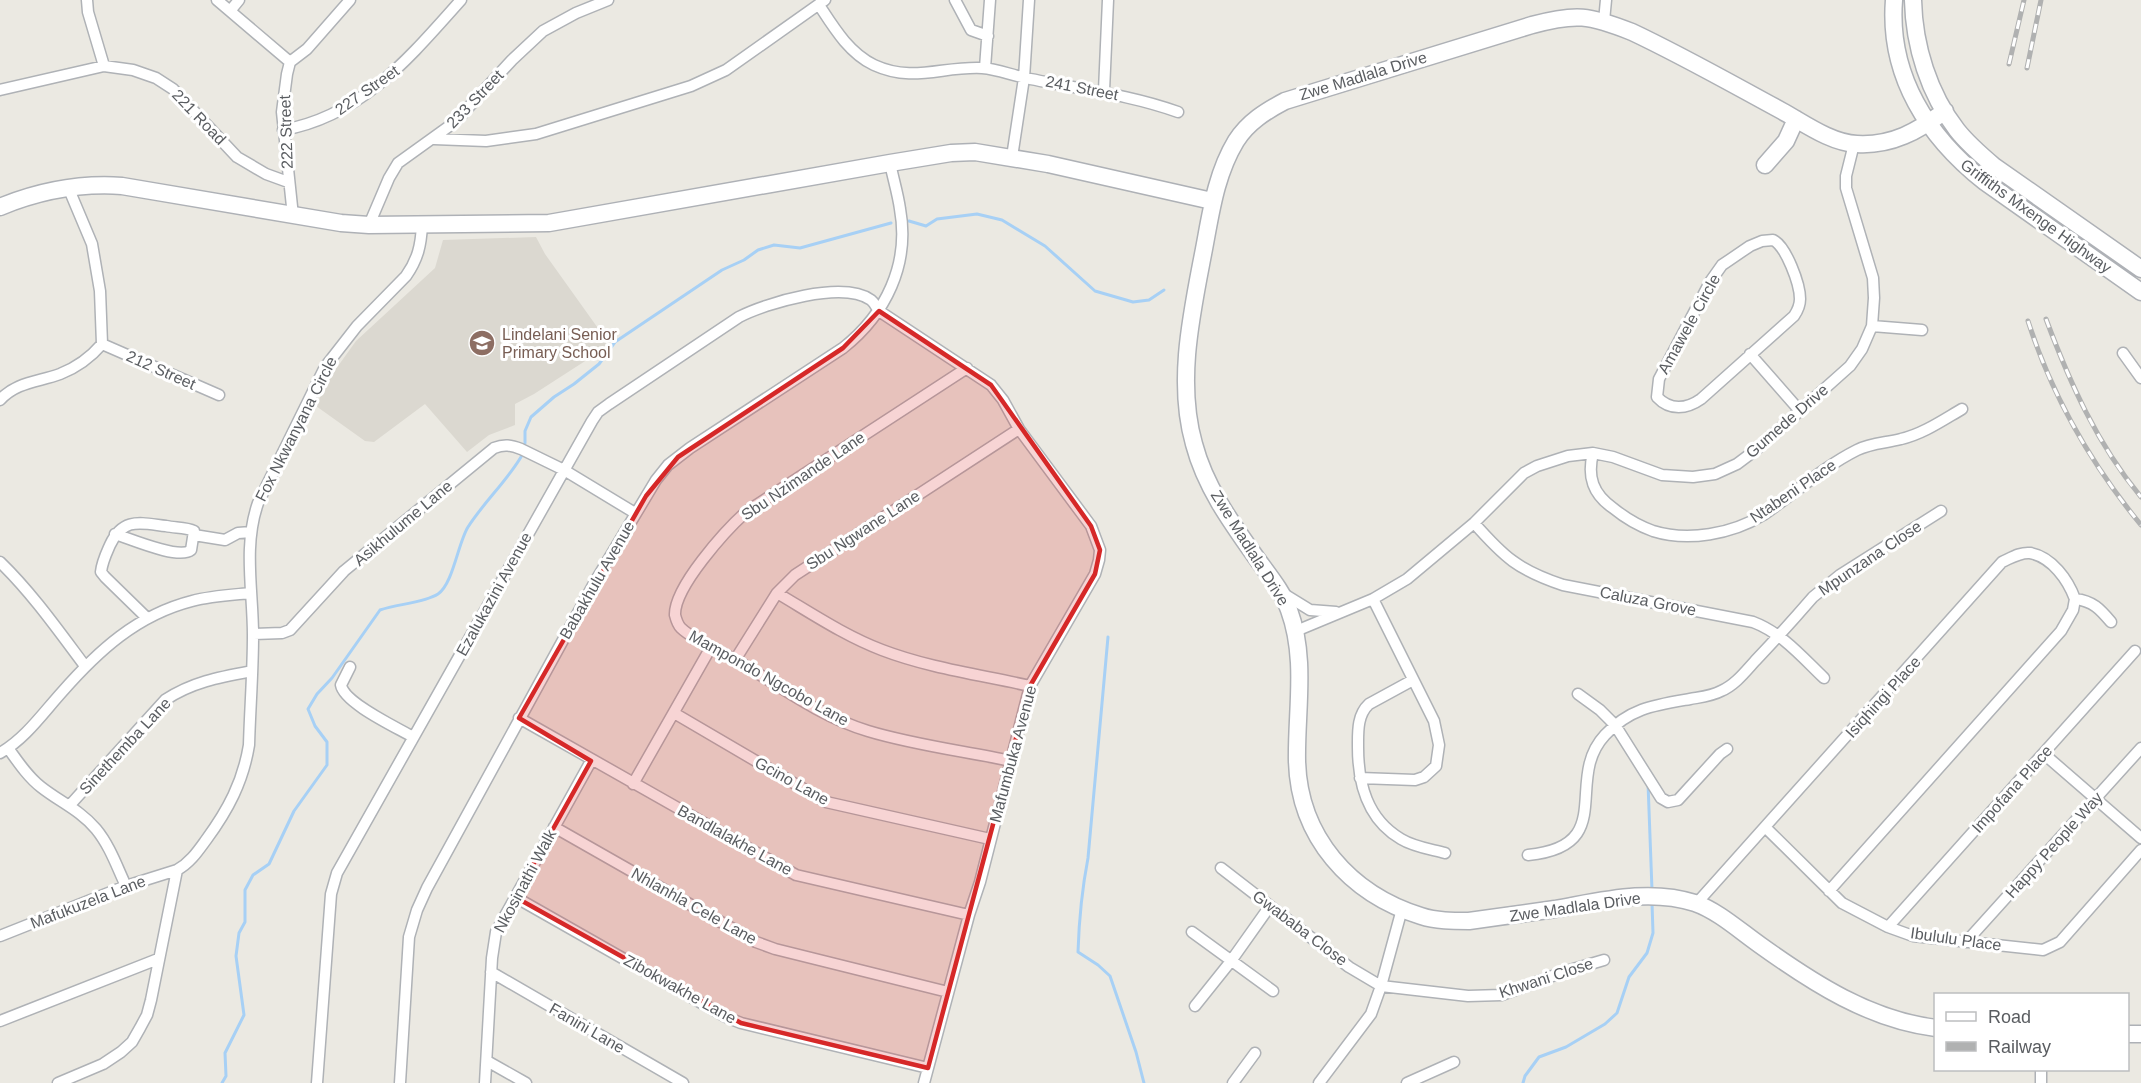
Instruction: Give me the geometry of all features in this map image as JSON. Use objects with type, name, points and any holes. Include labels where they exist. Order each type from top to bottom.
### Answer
[{"type":"street","points":[[87,0],[88,12],[104,66]]},
{"type":"street","points":[[218,0],[290,62],[307,49],[350,0]]},
{"type":"street","points":[[230,11],[239,0]]},
{"type":"street","name":"227 Street","points":[[283,130],[306,126],[322,120],[383,82],[404,64],[461,0]]},
{"type":"street","name":"233 Street","points":[[369,225],[388,178],[398,163],[455,122],[512,60],[543,31],[576,13],[609,0]]},
{"type":"street","points":[[955,0],[971,30],[988,36]]},
{"type":"street","points":[[985,68],[990,0]]},
{"type":"street","points":[[1012,157],[1024,78],[1029,0]]},
{"type":"street","points":[[1104,91],[1107,0]]},
{"type":"street","points":[[1604,21],[1606,0]]},
{"type":"street","name":"Griffiths Mxenge Highway","points":[[1894,0],[1895,34],[1900,62],[1912,95],[1927,124],[1966,167],[1985,182],[2141,292]]},
{"type":"street","name":"Griffiths Mxenge Highway","points":[[1913,0],[1921,57],[1930,84],[1957,130],[1974,149],[1995,166],[2141,269]]},
{"type":"street","points":[[434,139],[486,141],[537,134],[691,86],[726,70],[822,3]]},
{"type":"street","name":"241 Street","points":[[822,3],[851,49],[874,65],[896,73],[910,75],[965,68],[985,68],[1024,78],[1104,91],[1178,112]]},
{"type":"street","name":"Zwe Madlala Drive","points":[[1934,1028],[1902,1021],[1874,1011],[1811,981],[1719,916],[1696,904],[1672,898],[1628,897],[1469,921],[1448,921],[1402,909],[1356,884],[1319,839],[1300,790],[1297,762],[1300,669],[1296,631],[1281,591],[1220,506],[1193,443],[1186,396],[1186,353],[1212,201],[1226,160],[1250,123],[1285,101],[1559,17],[1580,16],[1604,21],[1657,44],[1796,119],[1854,144],[1877,144],[1900,139],[1945,111]]},
{"type":"street","name":"222 Street","points":[[290,62],[283,93],[283,130],[293,216]]},
{"type":"street","name":"221 Road","points":[[0,90],[104,66],[133,70],[165,83],[190,105],[237,157],[266,174],[288,182]]},
{"type":"street","points":[[1765,165],[1786,141],[1796,119]]},
{"type":"street","name":"Gumede Drive","points":[[1296,631],[1373,598],[1407,579],[1474,523],[1524,473],[1537,466],[1568,456],[1593,453],[1613,457],[1662,475],[1693,477],[1715,474],[1737,464],[1800,411],[1850,366],[1862,348],[1872,326],[1873,278],[1846,188],[1846,176],[1854,144]]},
{"type":"street","points":[[0,207],[68,187],[95,184],[122,186],[293,216],[369,225],[549,223],[589,218],[890,163],[951,153],[975,152],[1012,157],[1212,201]]},
{"type":"street","name":"Babakhulu Avenue","points":[[400,1083],[409,937],[417,910],[427,888],[519,718],[656,480],[678,456],[843,348],[860,334],[879,311],[893,282],[901,254],[901,210],[890,163]]},
{"type":"street","points":[[0,400],[16,387],[60,374],[78,366],[93,356],[102,344],[100,291],[92,244],[68,187]]},
{"type":"street","name":"Fox Nkwanyana Circle","points":[[177,870],[187,864],[196,854],[226,812],[237,791],[246,764],[249,746],[252,671],[251,532],[254,514],[315,384],[344,341],[414,265],[421,243],[422,225]]},
{"type":"street","name":"Amawele Circle","points":[[1773,240],[1785,250],[1800,292],[1799,309],[1750,354],[1690,407],[1671,406],[1657,397],[1659,379],[1710,282],[1722,265],[1750,246],[1762,241],[1773,240]]},
{"type":"street","name":"Ezalukazini Avenue","points":[[317,1083],[333,884],[337,873],[598,412],[738,317],[756,308],[793,297],[832,293],[864,296],[874,303],[879,311]]},
{"type":"street","name":"Mafumbuka Avenue","points":[[879,311],[991,385],[1018,429],[1091,526],[1100,550],[1095,574],[1030,686],[980,882],[924,1083]]},
{"type":"street","points":[[1872,326],[1922,330]]},
{"type":"street","name":"212 Street","points":[[102,344],[219,395]]},
{"type":"street","points":[[2123,353],[2141,378]]},
{"type":"street","points":[[1750,354],[1800,411]]},
{"type":"street","name":"Sbu Nzimande Lane","points":[[675,616],[676,606],[683,591],[703,559],[746,512],[967,368]]},
{"type":"street","name":"Ntabeni Place","points":[[1593,453],[1590,466],[1595,491],[1602,501],[1622,515],[1653,531],[1686,536],[1713,533],[1737,527],[1761,516],[1841,459],[1858,450],[1919,433],[1962,409]]},
{"type":"street","name":"Sbu Ngwane Lane","points":[[735,660],[777,593],[795,575],[1018,429]]},
{"type":"street","name":"Asikhulume Lane","points":[[253,634],[282,633],[290,630],[344,572],[494,448],[501,445],[514,446],[564,471],[635,513]]},
{"type":"street","name":"Mpunzana Close","points":[[1528,855],[1557,850],[1578,833],[1584,812],[1591,761],[1599,742],[1616,726],[1638,710],[1720,692],[1737,680],[1813,597],[1840,575],[1941,512]]},
{"type":"street","points":[[115,534],[185,554],[191,550],[194,535],[192,529],[137,523],[128,524],[115,534],[104,558],[101,572],[147,618]]},
{"type":"street","name":"Caluza Grove","points":[[1474,523],[1501,553],[1519,567],[1538,577],[1563,585],[1741,618],[1768,627],[1824,678]]},
{"type":"street","points":[[194,535],[225,540],[238,533],[251,532]]},
{"type":"street","name":"Isiqhingi Place","points":[[1696,904],[2002,562],[2016,555],[2028,553],[2042,557],[2068,582],[2075,599]]},
{"type":"street","points":[[0,562],[36,601],[85,666]]},
{"type":"street","points":[[1281,591],[1300,606],[1310,610],[1340,612]]},
{"type":"street","points":[[126,886],[111,853],[97,830],[70,805],[42,788],[4,751],[23,736],[85,666],[117,638],[147,618],[194,600],[251,593]]},
{"type":"street","points":[[777,593],[860,640],[890,653],[1030,686]]},
{"type":"street","points":[[1360,778],[1415,780],[1424,777],[1436,766],[1439,745],[1434,721],[1373,598]]},
{"type":"street","points":[[1830,891],[2061,631],[2073,610],[2075,599],[2092,603],[2110,622]]},
{"type":"street","name":"Mampondo Ngcobo Lane","points":[[675,616],[681,628],[711,647],[813,706],[868,731],[1011,761]]},
{"type":"street","points":[[633,783],[711,647]]},
{"type":"street","name":"Impofana Place","points":[[1888,927],[2134,651]]},
{"type":"street","points":[[350,667],[341,685],[344,693],[354,702],[413,737]]},
{"type":"street","name":"Sinethemba Lane","points":[[70,805],[165,700],[180,690],[199,683],[252,671]]},
{"type":"street","points":[[1413,680],[1363,709],[1358,735],[1360,778],[1364,797],[1370,809],[1390,831],[1416,846],[1445,853]]},
{"type":"street","points":[[1578,694],[1600,710],[1616,726],[1661,798],[1668,802],[1678,800],[1727,749]]},
{"type":"street","name":"Gcino Lane","points":[[674,713],[826,802],[990,840]]},
{"type":"street","name":"Bandlalakhe Lane","points":[[519,718],[796,875],[969,915]]},
{"type":"street","name":"Happy People Way","points":[[1966,942],[2141,748]]},
{"type":"street","points":[[2044,754],[2141,837]]},
{"type":"street","name":"Nkosinathi Walk","points":[[485,1083],[491,972],[496,932],[591,760]]},
{"type":"street","name":"Nhlanhla Cele Lane","points":[[554,827],[756,942],[775,949],[948,992]]},
{"type":"street","name":"Ibululu Place","points":[[1766,828],[1830,891],[1852,909],[1888,927],[1913,936],[2043,950],[2060,942],[2141,850]]},
{"type":"street","name":"Gwababa Close","points":[[1221,868],[1349,967],[1381,986]]},
{"type":"street","points":[[58,1083],[104,1064],[121,1052],[132,1042],[147,1016],[177,870]]},
{"type":"street","name":"Mafukuzela Lane","points":[[0,936],[126,886],[177,870]]},
{"type":"street","name":"Zibokwakhe Lane","points":[[515,897],[726,1017],[741,1023],[928,1068]]},
{"type":"street","points":[[1195,1006],[1231,962],[1270,906]]},
{"type":"street","points":[[1319,1083],[1371,1014],[1402,909]]},
{"type":"street","points":[[1192,932],[1273,991]]},
{"type":"street","points":[[0,1021],[158,959]]},
{"type":"street","name":"Khwani Close","points":[[1381,986],[1468,996],[1502,995],[1563,972],[1605,960]]},
{"type":"street","name":"Fanini Lane","points":[[491,972],[683,1083]]},
{"type":"street","points":[[1233,1083],[1255,1053]]},
{"type":"street","points":[[487,1061],[526,1083]]},
{"type":"street","points":[[1407,1083],[1454,1062]]},
{"type":"highlighted area","points":[[879,311],[991,385],[1091,526],[1100,550],[1095,574],[1030,686],[928,1068],[741,1023],[515,897],[591,761],[519,718],[646,496],[678,457],[843,348]]},
{"type":"shaded area","name":"Lindelani Senior Primary School","points":[[536,237],[545,254],[610,345],[515,404],[515,425],[489,435],[467,452],[425,404],[374,442],[365,441],[316,406],[328,380],[356,341],[435,268],[443,240]]},
{"type":"waterway","points":[[909,221],[926,226],[937,219],[977,214],[1002,220],[1045,246],[1095,291],[1133,302],[1149,300],[1164,290]]},
{"type":"waterway","points":[[525,443],[525,431],[531,417],[599,364],[615,342],[722,270],[744,260],[758,250],[774,245],[800,248],[891,223]]},
{"type":"waterway","points":[[222,1083],[226,1076],[225,1053],[244,1015],[236,956],[239,933],[245,922],[245,890],[253,875],[269,864],[294,811],[327,765],[327,742],[315,726],[308,709],[380,610],[432,597],[443,589],[448,582],[468,527],[521,457]]},
{"type":"waterway","points":[[1108,637],[1078,952],[1110,976],[1144,1083]]},
{"type":"waterway","points":[[1648,783],[1652,890]]},
{"type":"waterway","points":[[1523,1083],[1525,1076],[1539,1057],[1566,1047],[1605,1024],[1617,1013],[1629,977],[1647,953],[1653,933],[1652,903]]},
{"type":"railway","points":[[2009,64],[2024,0]]},
{"type":"railway","points":[[2027,68],[2041,0]]},
{"type":"railway","points":[[2046,319],[2086,412],[2111,456],[2141,497]]},
{"type":"railway","points":[[2028,321],[2049,376],[2075,428],[2106,478],[2141,525]]},
{"type":"place","name":"Lindelani Senior Primary School","points":[[482,343]]}]
